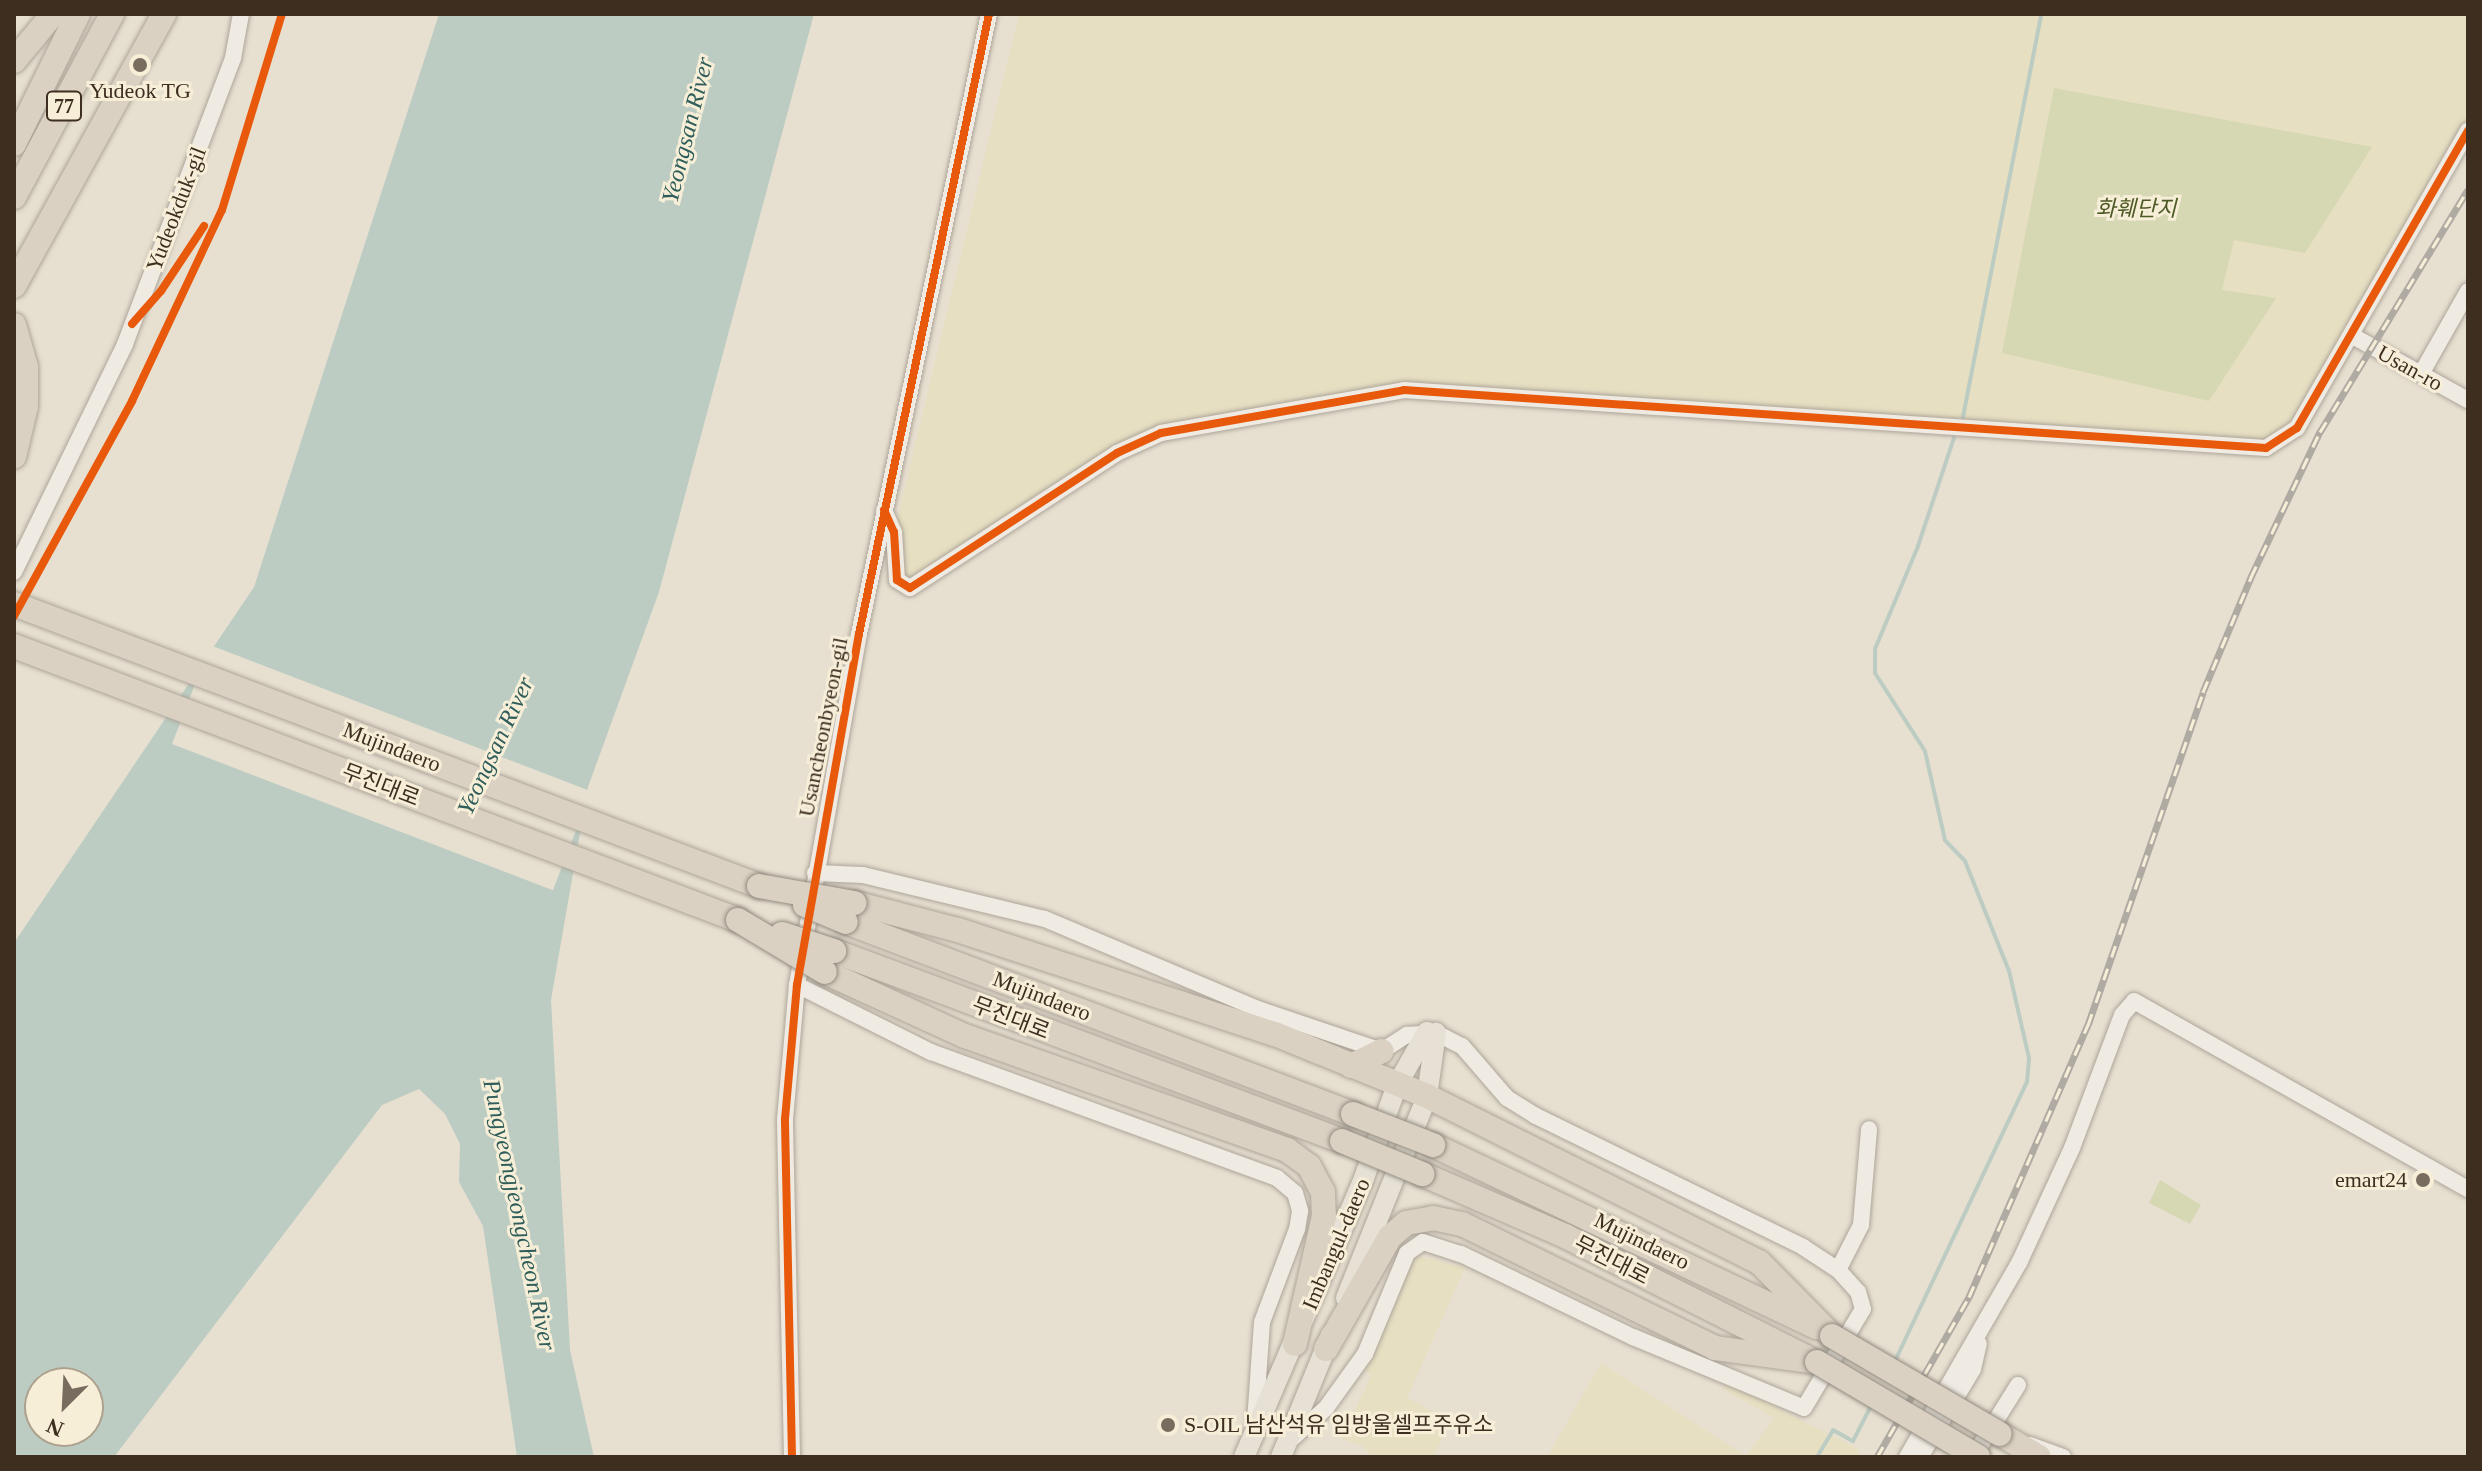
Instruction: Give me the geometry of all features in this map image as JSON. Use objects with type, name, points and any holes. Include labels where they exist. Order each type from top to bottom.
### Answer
[{"type":"highway","points":[[14,61],[53,14]]},
{"type":"highway","name":"77","points":[[14,144],[78,14]]},
{"type":"highway","name":"77","points":[[14,197],[112,14]]},
{"type":"highway","points":[[14,286],[164,14]]},
{"type":"highway","points":[[14,325],[26,367],[26,406],[14,457]]},
{"type":"highway","name":"Mujindaero","points":[[14,604],[759,886],[850,912],[1433,1145],[1832,1336],[2039,1457]]},
{"type":"highway","name":"무진대로","points":[[14,646],[738,920],[830,961],[1342,1141],[1422,1174],[1565,1236],[1817,1362],[1976,1457]]},
{"type":"highway","points":[[850,912],[958,930],[1275,1034],[1427,1096],[1759,1262],[1832,1336]]},
{"type":"highway","points":[[830,961],[965,1036],[1287,1150],[1309,1166],[1323,1192],[1324,1216],[1295,1344]]},
{"type":"highway","points":[[1351,1066],[1382,1051]]},
{"type":"highway","points":[[1326,1349],[1390,1237],[1406,1223],[1433,1218],[1462,1224],[1715,1348],[1817,1362]]},
{"type":"main road","name":"Imbangul-daero","points":[[1244,1457],[1295,1344],[1397,1085],[1432,1032]]},
{"type":"main road","name":"Imbangul-daero","points":[[1284,1449],[1427,1096],[1432,1032]]},
{"type":"street","name":"Yudeokduk-gil","points":[[14,572],[125,344],[233,58],[241,14]]},
{"type":"street","name":"Usancheonbyeon-gil","points":[[792,1457],[785,1119],[797,985],[815,873],[884,510],[989,14]]},
{"type":"street","points":[[884,510],[894,532],[897,580],[910,588],[1117,453],[1161,433],[1404,390],[2247,451],[2274,444],[2297,428],[2468,131]]},
{"type":"street","points":[[2421,374],[2466,299]]},
{"type":"street","name":"Usan-ro","points":[[2351,335],[2468,400]]},
{"type":"street","points":[[815,873],[863,875],[1045,919],[1258,1009],[1382,1051],[1407,1035],[1432,1032],[1462,1046],[1507,1098],[1536,1116],[1803,1247],[1838,1270],[1858,1292],[1863,1309],[1804,1408],[1633,1337],[1461,1254],[1423,1242],[1407,1253],[1358,1363],[1326,1408],[1284,1449]]},
{"type":"street","points":[[797,985],[931,1052],[1277,1178],[1295,1193],[1300,1211],[1297,1229],[1262,1322],[1255,1432]]},
{"type":"street","points":[[1907,1457],[1980,1339],[2049,1199],[2122,1015],[2134,1001],[2468,1188]]},
{"type":"street","points":[[1838,1270],[1861,1225],[1869,1129]]},
{"type":"street","points":[[1920,1457],[1973,1369],[1980,1339]]},
{"type":"street","points":[[1976,1457],[2018,1385]]},
{"type":"street","points":[[2000,1434],[2063,1457]]},
{"type":"green space","points":[[1019,14],[2468,14],[2468,126],[2283,440],[2266,448],[1404,390],[1161,433],[910,588],[894,532]]},
{"type":"green space","name":"화훼단지","points":[[2054,88],[2372,147],[2305,253],[2234,240],[2222,290],[2276,298],[2209,401],[2002,353]]},
{"type":"green space","points":[[2160,1180],[2201,1205],[2190,1224],[2149,1203]]},
{"type":"green space","points":[[1419,1256],[1465,1268],[1407,1398],[1450,1420],[1434,1457],[1372,1457],[1363,1446],[1342,1439],[1371,1375],[1365,1371],[1397,1289],[1407,1267]]},
{"type":"green space","points":[[1601,1363],[1746,1456],[1774,1418],[1723,1389],[1726,1382],[1858,1449],[1861,1457],[1547,1457]]},
{"type":"water","points":[[439,14],[814,14],[659,592],[588,787],[551,1000],[570,1350],[594,1457],[517,1457],[483,1226],[459,1182],[460,1144],[445,1114],[419,1089],[382,1105],[114,1457],[14,1457],[14,943],[254,587]]},
{"type":"pier","points":[[210,645],[591,791],[553,890],[172,744]]},
{"type":"waterway","points":[[1963,417],[2041,14]]},
{"type":"waterway","points":[[1895,1361],[2027,1082],[2029,1058],[2009,971],[1965,861],[1945,840],[1925,751],[1875,673],[1875,649],[1918,546],[1954,438]]},
{"type":"waterway","points":[[1817,1457],[1833,1430],[1853,1441],[1872,1404]]},
{"type":"railway","points":[[1877,1457],[1969,1297],[2088,1025],[2203,692],[2251,577],[2320,432],[2468,190]]},
{"type":"cycle path","points":[[14,616],[132,401],[222,210],[282,14]]},
{"type":"cycle path","points":[[792,1457],[785,1119],[797,985],[859,634],[989,14]]},
{"type":"cycle path","points":[[884,510],[894,532],[897,580],[910,588],[1117,453],[1161,433],[1404,390],[2266,448],[2297,428],[2468,131]]},
{"type":"cycle path","points":[[132,324],[161,291],[204,226]]},
{"type":"place","name":"Yudeok TG","points":[[140,65]]},
{"type":"place","name":"emart24","points":[[2423,1180]]},
{"type":"place","name":"S-OIL 남산석유 임방울셀프주유소","points":[[1168,1425]]},
{"type":"water label","name":"Yeongsan River","points":[[688,130]]},
{"type":"water label","name":"Yeongsan River","points":[[496,746]]},
{"type":"water label","name":"Pungyeongjeongcheon River","points":[[519,1215]]}]
